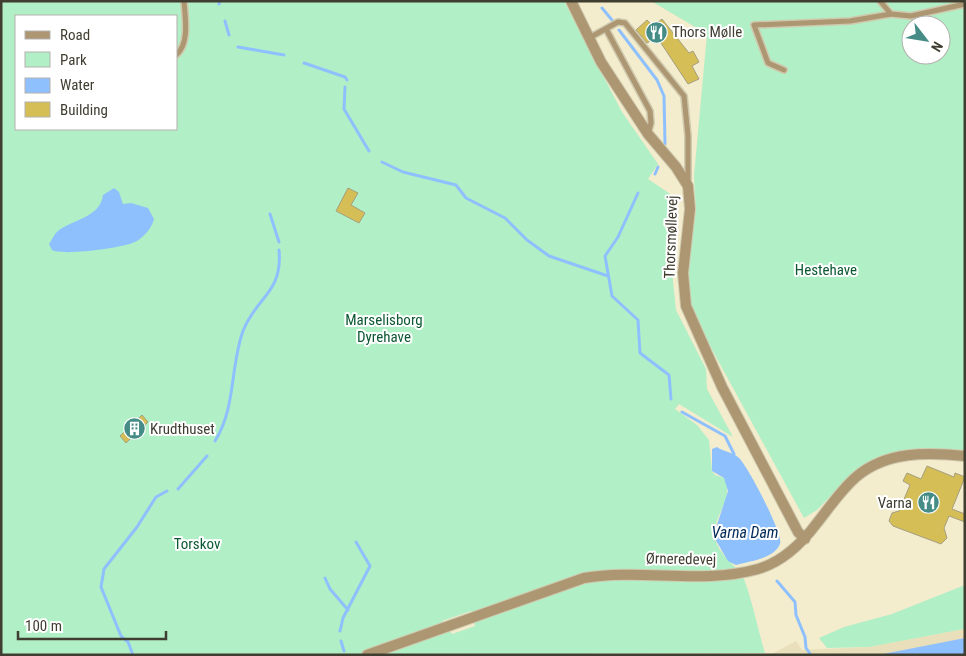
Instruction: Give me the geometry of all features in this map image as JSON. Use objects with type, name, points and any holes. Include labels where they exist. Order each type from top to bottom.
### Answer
[{"type":"street","name":"Thorsmøllevej","points":[[571,1],[601,62],[648,134],[688,186],[689,225],[683,273],[686,306],[722,387],[798,532],[805,539]]},
{"type":"street","name":"Ørneredevej","points":[[367,655],[566,583],[611,573],[723,575],[744,572],[773,562],[805,539],[856,477],[876,464],[894,458],[925,454],[965,456]]},
{"type":"lane","points":[[178,53],[181,50],[185,37],[184,1]]},
{"type":"lane","points":[[880,1],[891,14]]},
{"type":"lane","points":[[784,70],[768,63],[754,25],[850,21],[891,14],[911,16],[965,4]]},
{"type":"lane","points":[[589,38],[618,22],[625,23],[684,96],[688,136],[688,186]]},
{"type":"lane","points":[[606,29],[650,111],[651,123],[648,134]]},
{"type":"green space","name":"Marselisborg Dyrehave","points":[[1,1],[564,1],[622,112],[658,164],[648,179],[676,198],[668,232],[676,310],[706,369],[707,389],[733,437],[679,404],[675,409],[697,425],[709,440],[712,471],[715,475],[724,478],[727,485],[725,500],[716,523],[715,538],[719,548],[745,581],[765,653],[1,655]],"holes":[[[471,611],[475,626],[452,634],[442,621]]]},
{"type":"green space","name":"Hestehave","points":[[651,1],[965,1],[965,451],[922,448],[875,458],[846,480],[817,510],[804,518],[697,322],[687,295],[687,269],[696,211],[694,176],[707,34]]},
{"type":"green space","points":[[965,585],[965,629],[870,647],[827,648],[819,638],[844,627],[892,614]]},
{"type":"sand","points":[[965,629],[965,655],[770,655],[796,641],[802,650],[870,647]]},
{"type":"water","points":[[114,188],[119,192],[123,204],[131,203],[148,208],[154,219],[144,235],[135,242],[106,249],[79,252],[58,252],[52,250],[49,244],[57,232],[97,209],[103,195]]},
{"type":"water","name":"Varna Dam","points":[[717,447],[740,459],[758,488],[777,528],[780,544],[777,549],[767,556],[736,565],[728,561],[715,539],[715,531],[728,491],[724,478],[712,471],[712,449]]},
{"type":"water","points":[[965,638],[965,655],[878,655]]},
{"type":"building","points":[[662,19],[689,53],[693,51],[699,62],[692,66],[699,79],[688,84],[657,37],[647,43],[636,30],[647,20],[653,26]]},
{"type":"building","points":[[348,188],[358,193],[351,205],[365,213],[359,223],[336,211]]},
{"type":"building","name":"Krudthuset","points":[[142,415],[148,422],[126,443],[120,436]]},
{"type":"building","points":[[927,466],[954,477],[955,473],[965,477],[952,509],[965,514],[965,522],[949,516],[944,528],[947,538],[941,544],[893,526],[889,521],[892,513],[899,511],[910,485],[903,481],[907,473],[921,479]]},
{"type":"waterway","points":[[602,8],[612,20]]},
{"type":"waterway","points":[[225,21],[229,35]]},
{"type":"waterway","points":[[619,30],[657,80],[664,96],[665,144]]},
{"type":"waterway","points":[[238,47],[284,55]]},
{"type":"waterway","points":[[304,63],[345,77],[347,80]]},
{"type":"waterway","points":[[345,87],[344,109],[369,151]]},
{"type":"waterway","points":[[382,162],[403,172],[456,185],[466,198],[505,218],[527,240],[549,256],[608,276]]},
{"type":"waterway","points":[[655,174],[658,167]]},
{"type":"waterway","points":[[638,193],[618,237],[605,256],[612,296],[638,320],[640,353],[669,375],[671,399]]},
{"type":"waterway","points":[[270,214],[279,242]]},
{"type":"waterway","points":[[215,441],[222,428],[230,401],[236,359],[243,331],[248,320],[273,286],[277,276],[279,250]]},
{"type":"waterway","points":[[682,412],[725,436],[734,454]]},
{"type":"waterway","points":[[178,489],[207,456]]},
{"type":"waterway","points":[[133,655],[128,642],[121,636],[101,587],[104,569],[137,527],[156,497],[167,491]]},
{"type":"waterway","points":[[340,631],[343,618],[370,566],[356,542]]},
{"type":"waterway","points":[[325,578],[330,589],[348,610]]},
{"type":"waterway","points":[[777,581],[795,602],[796,615],[805,637],[806,648],[811,655]]},
{"type":"waterway","points":[[341,641],[344,651]]},
{"type":"place","name":"Thors Mølle","points":[[656,32]]},
{"type":"place","name":"Krudthuset","points":[[134,429]]},
{"type":"place","name":"Varna","points":[[928,503]]},
{"type":"park label","name":"Torskov","points":[[197,544]]}]
